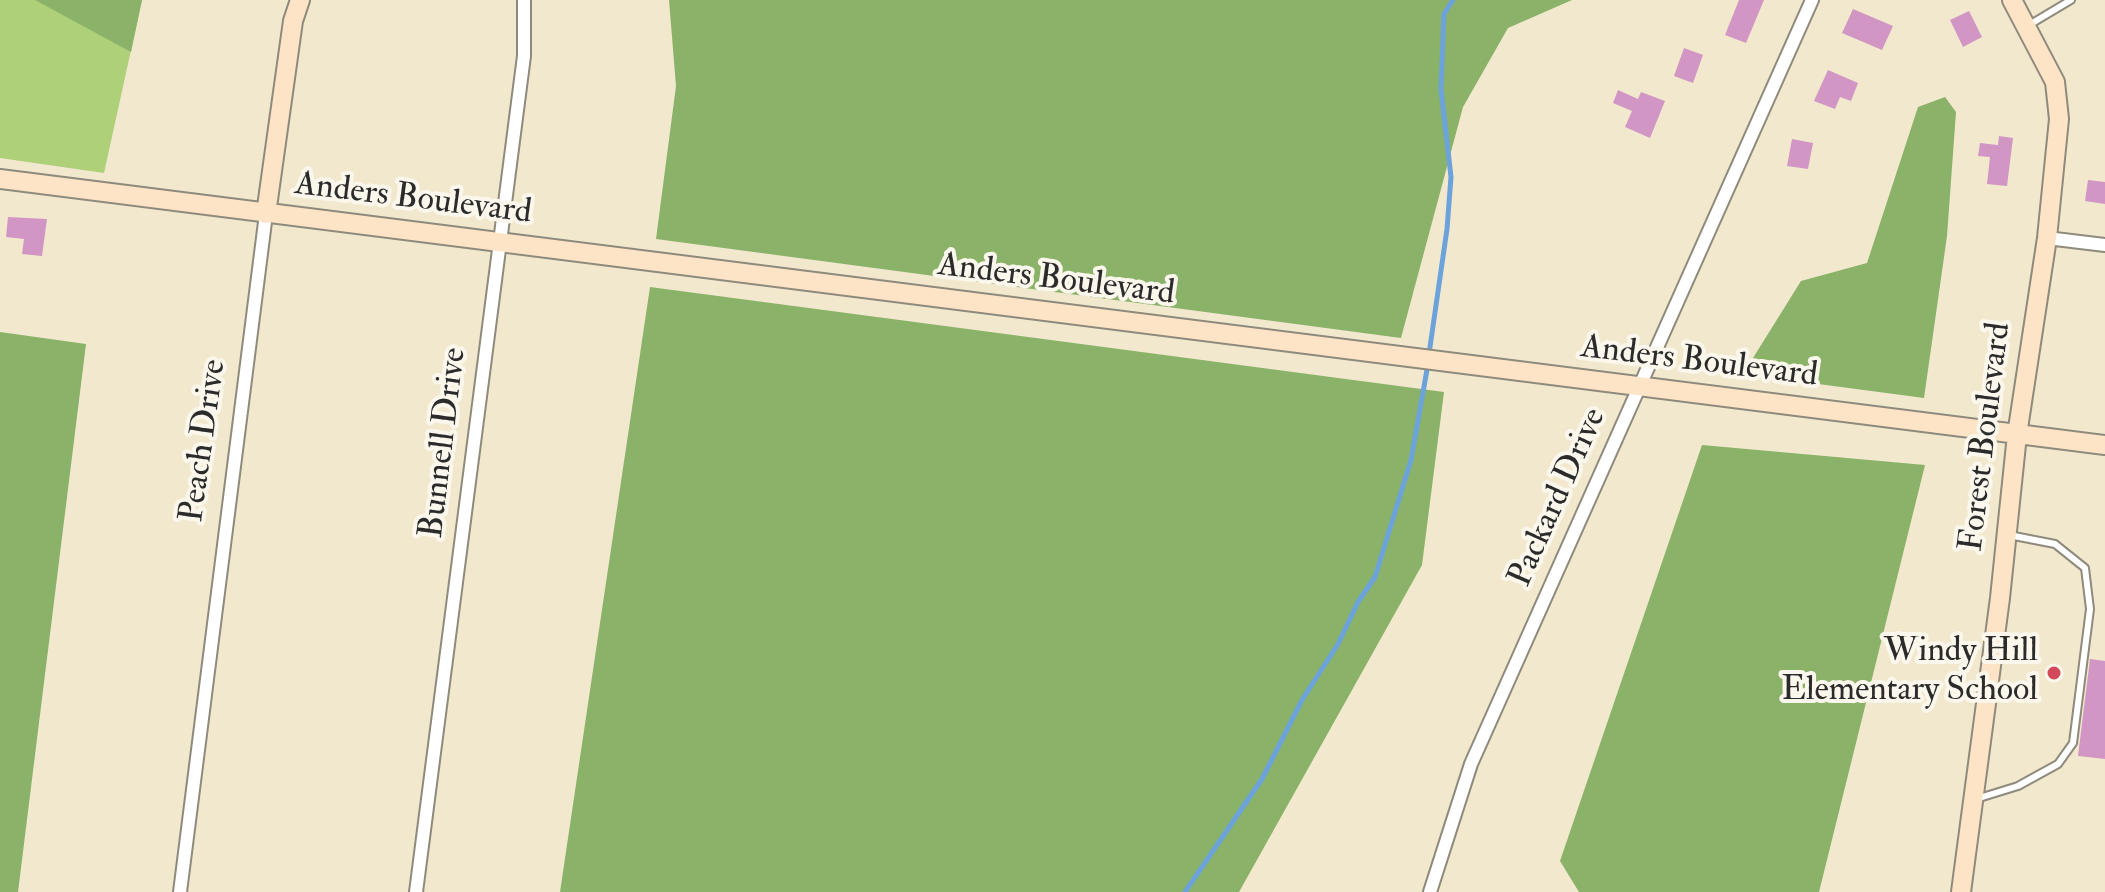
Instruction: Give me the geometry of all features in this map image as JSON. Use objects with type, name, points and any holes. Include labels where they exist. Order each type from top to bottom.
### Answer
[{"type":"street","name":"Peach Drive","points":[[180,892],[266,214],[293,21],[300,0]]},
{"type":"street","name":"Bunnell Drive","points":[[416,892],[524,56],[524,0]]},
{"type":"street","name":"Packard Drive","points":[[1430,892],[1471,764],[1812,0]]},
{"type":"street","name":"Forest Boulevard","points":[[1961,892],[2000,598],[2017,435],[2047,238],[2059,101],[2055,82],[2012,0]]},
{"type":"street","name":"Anders Boulevard","points":[[0,179],[2104,447]]},
{"type":"street","points":[[2047,238],[2105,245]]},
{"type":"lane","points":[[2026,27],[2071,0]]},
{"type":"lane","points":[[1973,800],[2018,786],[2058,764],[2073,743],[2090,609],[2085,568],[2055,544],[2005,534]]},
{"type":"green space","points":[[0,0],[142,0],[104,173],[0,158]]},
{"type":"green space","points":[[35,0],[142,0],[131,52]]},
{"type":"green space","points":[[669,0],[1572,0],[1508,28],[1463,107],[1401,338],[656,239],[676,86]]},
{"type":"green space","points":[[1945,97],[1956,112],[1947,236],[1924,398],[1743,374],[1801,281],[1867,263],[1918,107]]},
{"type":"green space","points":[[650,287],[1444,392],[1422,565],[1239,892],[560,892]]},
{"type":"green space","points":[[0,332],[86,344],[18,892],[0,892]]},
{"type":"green space","points":[[1702,445],[1925,465],[1819,892],[1579,892],[1560,861]]},
{"type":"building","points":[[1739,0],[1764,0],[1746,43],[1725,35]]},
{"type":"building","points":[[1853,9],[1893,26],[1882,50],[1842,33]]},
{"type":"building","points":[[1969,11],[1982,37],[1963,47],[1950,20]]},
{"type":"building","points":[[1684,48],[1703,55],[1693,83],[1674,76]]},
{"type":"building","points":[[1828,70],[1858,83],[1851,101],[1840,97],[1835,109],[1814,101]]},
{"type":"building","points":[[1618,90],[1638,99],[1641,92],[1665,101],[1650,138],[1625,127],[1632,111],[1613,103]]},
{"type":"building","points":[[1999,136],[2013,138],[2007,186],[1987,184],[1990,157],[1978,156],[1980,143],[1998,145]]},
{"type":"building","points":[[1792,139],[1813,143],[1808,169],[1787,166]]},
{"type":"building","points":[[2088,180],[2105,182],[2105,204],[2085,201]]},
{"type":"building","points":[[8,217],[47,219],[42,256],[22,254],[24,239],[6,237]]},
{"type":"building","points":[[2090,659],[2105,661],[2105,759],[2078,756]]},
{"type":"waterway","points":[[1429,354],[1447,229],[1451,177],[1441,89],[1444,14],[1453,0]]},
{"type":"waterway","points":[[1185,892],[1262,779],[1302,700],[1375,577],[1411,460],[1428,364]]},
{"type":"place","name":"Windy Hill Elementary School","points":[[2054,673]]}]
